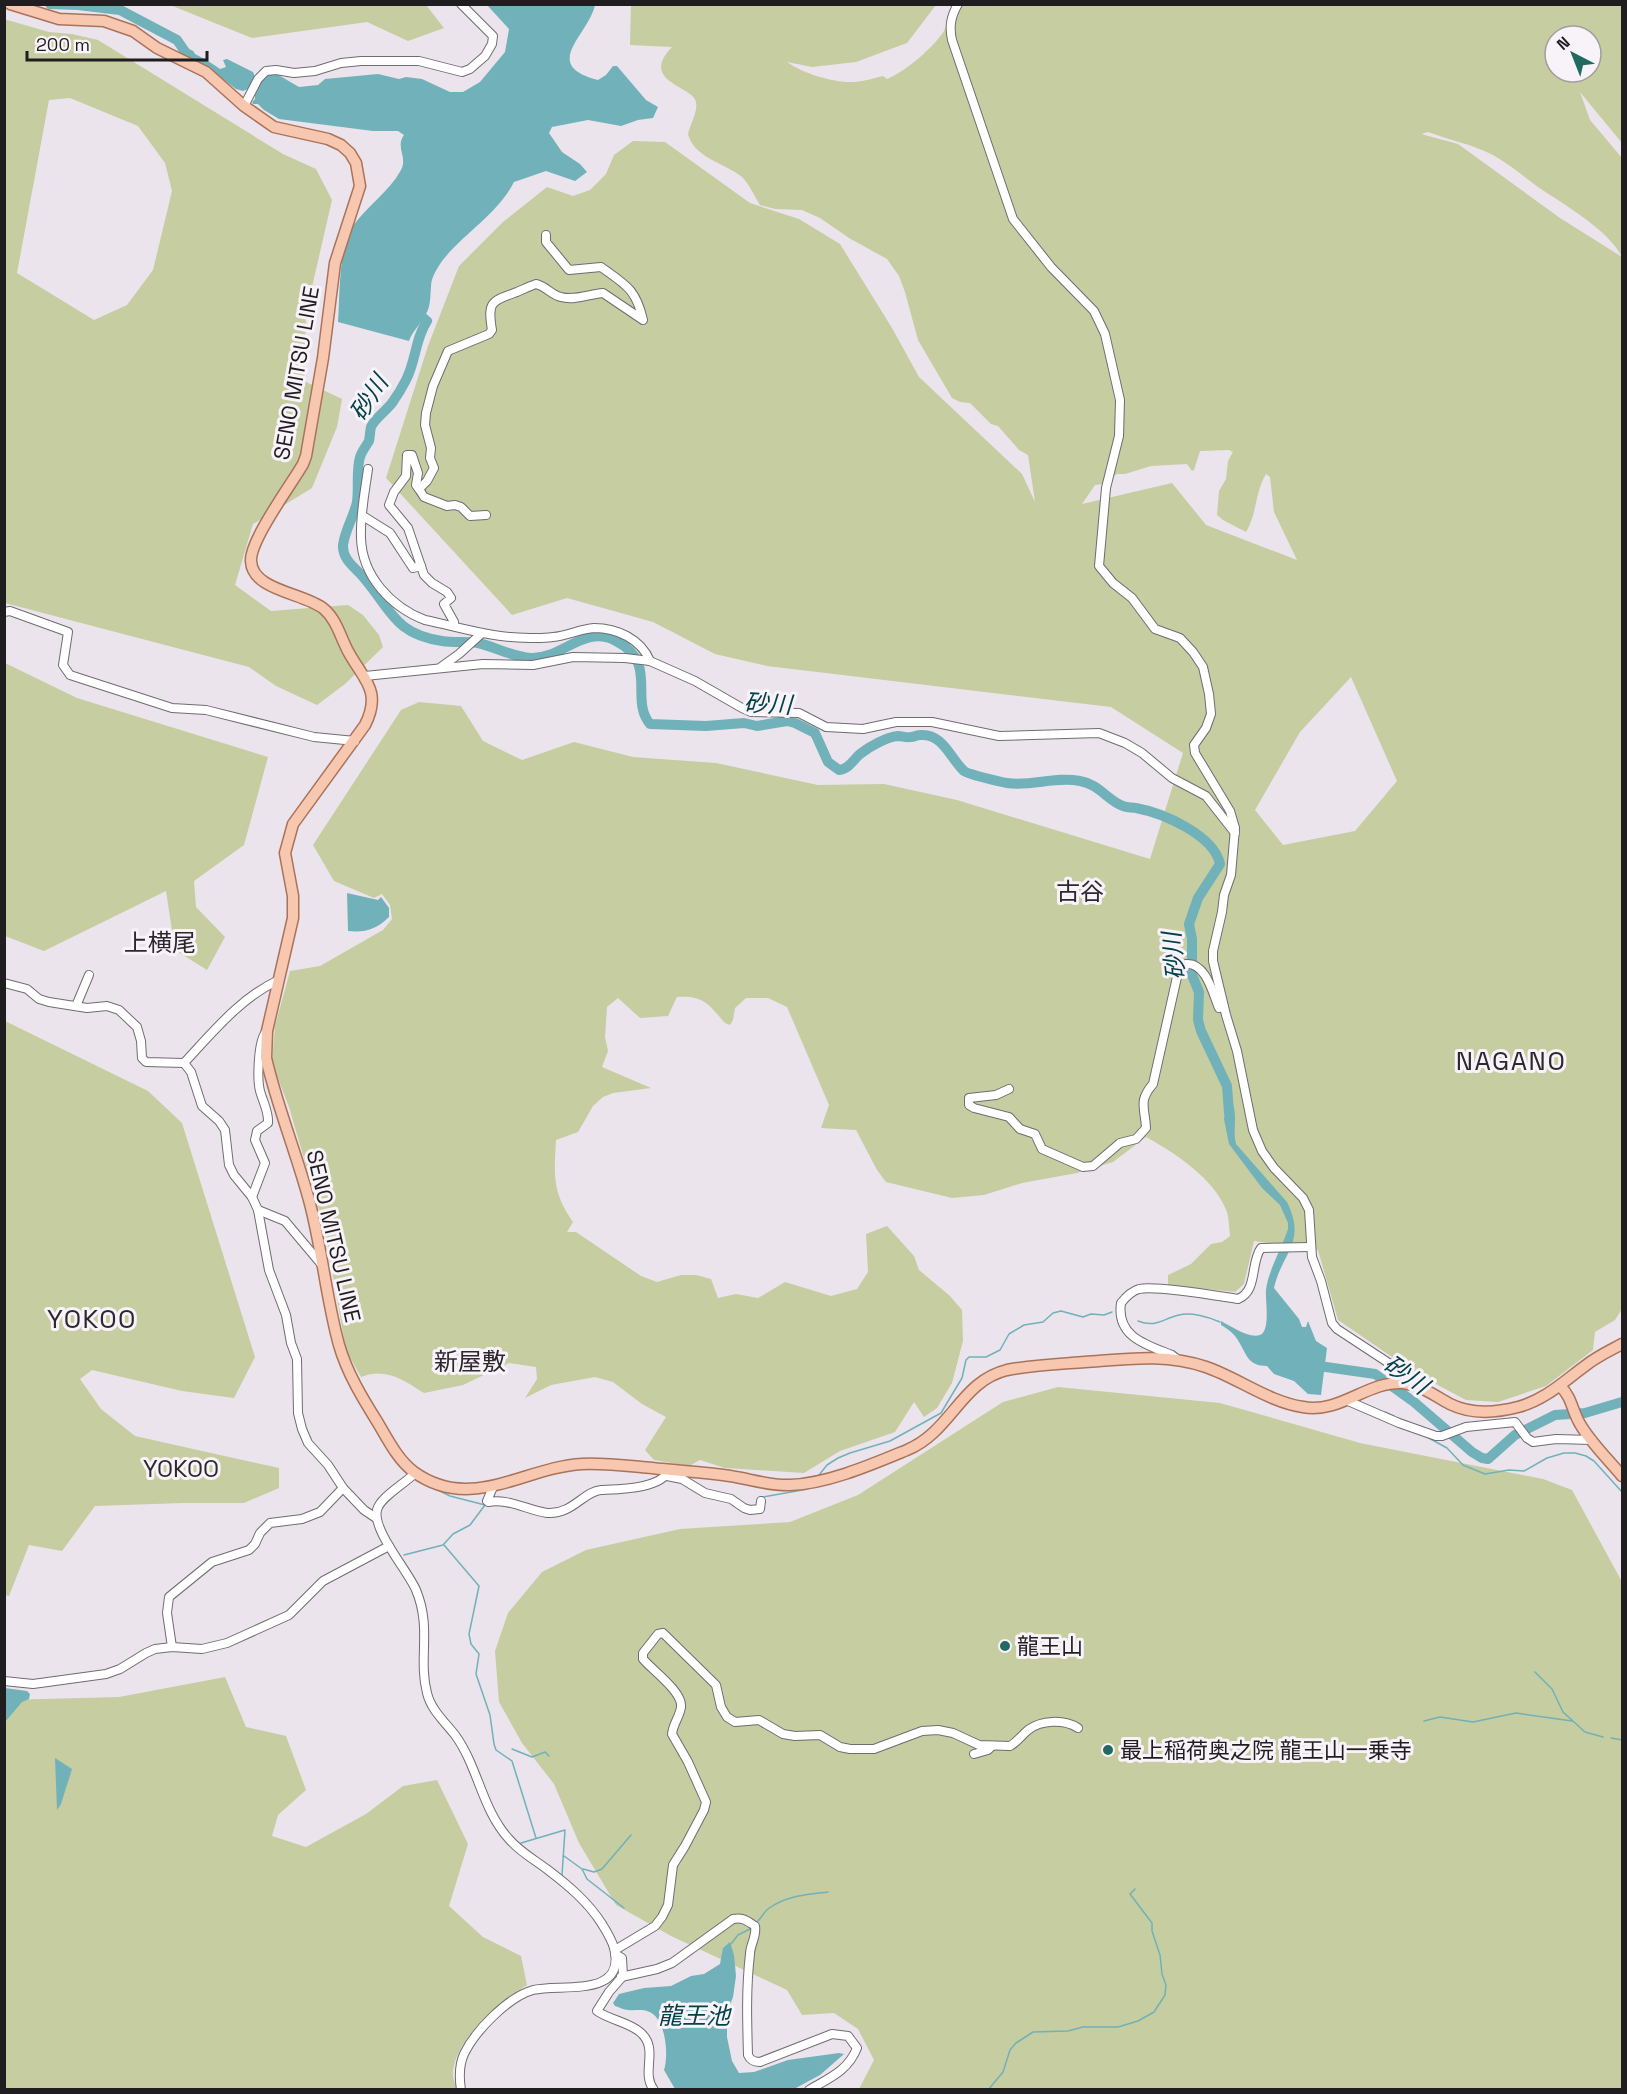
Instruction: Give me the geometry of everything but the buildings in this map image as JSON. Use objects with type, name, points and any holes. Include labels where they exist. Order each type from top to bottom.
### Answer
[{"type":"main road","name":"SENO MITSU LINE","points":[[10,4],[58,19],[104,21],[133,31],[157,48],[206,72],[244,106],[274,127],[328,139],[341,145],[353,158],[359,176],[360,186],[357,198],[335,263],[323,358],[306,456],[259,536],[252,550],[251,560],[256,576],[263,582],[326,611],[350,655],[365,676],[372,707],[355,741],[292,824],[287,839],[285,853],[293,896],[293,918],[267,1031],[266,1058],[306,1188],[336,1333],[344,1360],[391,1446],[415,1473],[452,1488],[493,1487],[554,1468],[585,1464],[668,1473],[731,1476],[787,1486],[819,1481],[922,1443],[946,1421],[973,1388],[1003,1371],[1050,1364],[1137,1358],[1177,1359],[1206,1367],[1303,1408],[1329,1407],[1381,1386],[1403,1383],[1417,1386],[1451,1404],[1475,1412],[1504,1410],[1545,1396],[1594,1360],[1623,1344]]},
{"type":"main road","points":[[1560,1386],[1569,1395],[1578,1421],[1623,1476]]},
{"type":"street","points":[[244,106],[258,79],[266,71],[306,73],[341,63],[361,61],[419,61],[462,72],[470,69],[485,57],[492,44],[493,36],[460,4]]},
{"type":"street","points":[[958,4],[952,14],[950,30],[952,40],[1013,219],[1050,267],[1094,311],[1105,334],[1120,400],[1119,436],[1106,488],[1099,566],[1113,583],[1132,598],[1155,629],[1180,638],[1203,667],[1211,714],[1206,728],[1194,745],[1195,753],[1230,811],[1235,828],[1231,875],[1224,895],[1213,962],[1237,1051],[1253,1130],[1262,1151],[1274,1168],[1306,1203],[1309,1210],[1314,1266],[1321,1281],[1332,1323],[1337,1329],[1404,1373],[1417,1386]]},
{"type":"street","points":[[419,489],[428,481],[434,468],[429,458],[431,448],[425,425],[433,386],[446,355],[454,347],[489,334],[492,330],[489,312],[495,300],[505,294],[536,284],[563,298],[603,293],[624,305],[643,320],[638,298],[629,287],[601,267],[569,270],[546,242],[546,235]]},
{"type":"street","points":[[454,626],[444,604],[451,598],[447,592],[424,575],[408,528],[389,505],[394,492],[408,471],[406,459],[409,454],[412,455],[418,473],[416,485],[424,497],[447,506],[461,507],[470,516],[486,514]]},
{"type":"street","points":[[368,469],[361,538],[364,557],[370,573],[395,605],[413,615],[480,635],[517,638],[555,637],[593,628],[622,633],[645,651],[646,661]]},
{"type":"street","points":[[363,516],[390,533],[413,568],[421,566]]},
{"type":"street","points":[[4,612],[10,611],[68,632],[63,665],[70,675],[172,708],[206,710],[314,737],[355,741]]},
{"type":"street","points":[[439,668],[480,635]]},
{"type":"street","points":[[365,676],[483,664],[533,665],[573,657],[631,658],[646,661],[694,681],[751,712],[799,713],[826,727],[863,729],[896,722],[932,722],[999,736],[1099,733],[1110,736],[1142,753],[1172,778],[1206,796],[1235,834]]},
{"type":"street","points":[[1009,1089],[996,1095],[969,1098],[969,1105],[1009,1117],[1020,1129],[1035,1134],[1042,1149],[1083,1167],[1093,1167],[1120,1143],[1136,1139],[1146,1128],[1142,1102],[1153,1084],[1177,977],[1186,964],[1198,967],[1209,982],[1220,1011],[1226,1015]]},
{"type":"street","points":[[76,1005],[89,975]]},
{"type":"street","points":[[4,983],[27,989],[39,999],[49,1002],[87,1008],[107,1006],[118,1010],[137,1027],[142,1058],[146,1062],[184,1063],[230,1016],[268,985],[279,980]]},
{"type":"street","points":[[252,1197],[265,1163],[255,1140],[257,1131],[268,1123],[260,1088],[260,1050],[262,1036],[267,1031]]},
{"type":"street","points":[[184,1063],[191,1072],[202,1106],[225,1130],[229,1164],[234,1175],[252,1197],[258,1210],[269,1270],[286,1315],[297,1359],[298,1413],[302,1429],[308,1443],[328,1465],[343,1488],[364,1510],[376,1518]]},
{"type":"street","points":[[258,1210],[285,1221],[324,1267]]},
{"type":"street","points":[[1177,1359],[1131,1337],[1120,1318],[1120,1304],[1124,1299],[1139,1289],[1155,1289],[1238,1299],[1243,1297],[1251,1286],[1256,1257],[1261,1248],[1311,1247]]},
{"type":"street","points":[[1348,1401],[1439,1436],[1478,1426],[1515,1422],[1530,1440],[1538,1442],[1556,1439],[1592,1440]]},
{"type":"street","points":[[415,1473],[384,1499],[378,1507],[376,1518],[382,1534],[412,1582],[421,1602],[425,1621],[427,1694],[436,1711],[456,1736],[470,1759],[498,1824],[509,1839],[526,1855],[583,1899],[608,1934],[615,1952],[615,1967],[598,1985],[533,1990],[520,1995],[501,2009],[465,2053],[460,2066],[460,2090]]},
{"type":"street","points":[[493,1487],[488,1502],[507,1503],[549,1513],[571,1508],[594,1492],[650,1484],[668,1473],[705,1493],[731,1499],[750,1510],[760,1509],[761,1501]]},
{"type":"street","points":[[172,1647],[167,1613],[169,1597],[212,1562],[249,1550],[270,1522],[302,1519],[320,1512],[343,1488]]},
{"type":"street","points":[[4,1681],[33,1684],[106,1674],[120,1669],[155,1649],[212,1648],[290,1615],[323,1581],[389,1546]]},
{"type":"street","points":[[615,1952],[655,1926],[662,1917],[668,1905],[673,1865],[686,1846],[706,1802],[672,1734],[681,1708],[681,1700],[643,1659],[644,1653],[658,1634],[663,1633],[716,1684],[721,1707],[726,1717],[735,1722],[759,1720],[783,1734],[820,1735],[840,1747],[874,1749],[922,1731],[938,1730],[953,1733],[980,1745],[1010,1746],[1028,1731],[1046,1723],[1072,1724],[1078,1728]]},
{"type":"street","points":[[974,1754],[988,1750],[993,1745]]},
{"type":"street","points":[[621,1977],[657,1969],[672,1963],[733,1919],[745,1919],[755,1926],[756,1931],[750,1950],[746,2000],[750,2059],[760,2062],[832,2034],[848,2036],[857,2048],[853,2060],[846,2067],[835,2076],[809,2090]]},
{"type":"street","points":[[615,1952],[622,1958],[621,1977],[597,2011],[639,2031],[646,2039],[651,2054],[648,2078],[654,2090]]},
{"type":"green space","points":[[170,5],[426,5],[444,28],[408,41],[367,22],[252,38]]},
{"type":"green space","points":[[631,5],[936,5],[907,43],[856,62],[812,67],[787,62],[819,77],[855,82],[883,76],[887,79],[910,65],[944,31],[954,5],[1622,5],[1622,143],[1580,92],[1590,120],[1622,158],[1622,257],[1622,1309],[1615,1320],[1595,1332],[1593,1350],[1546,1386],[1498,1402],[1466,1400],[1417,1374],[1338,1320],[1318,1250],[1254,1241],[1244,1284],[1235,1292],[1168,1285],[1168,1275],[1191,1264],[1211,1244],[1222,1242],[1230,1236],[1228,1218],[1221,1200],[1204,1178],[1181,1159],[1146,1137],[1113,1162],[1077,1173],[1022,1183],[984,1195],[952,1198],[886,1182],[856,1130],[821,1128],[829,1105],[787,1007],[768,998],[746,998],[735,1008],[730,1025],[725,1023],[705,1002],[686,997],[677,997],[668,1016],[640,1018],[618,998],[607,1007],[605,1037],[608,1051],[602,1067],[651,1088],[613,1093],[603,1097],[593,1106],[578,1132],[556,1140],[556,1183],[561,1201],[573,1222],[567,1232],[576,1232],[641,1276],[657,1282],[681,1275],[696,1275],[711,1279],[718,1298],[736,1294],[758,1298],[785,1282],[831,1296],[857,1289],[868,1272],[866,1234],[887,1226],[914,1256],[919,1270],[950,1296],[962,1310],[963,1341],[952,1383],[937,1408],[924,1417],[914,1402],[895,1432],[840,1451],[804,1473],[725,1468],[700,1460],[689,1466],[654,1460],[645,1450],[666,1417],[642,1404],[613,1382],[595,1377],[551,1385],[525,1398],[537,1379],[536,1367],[509,1363],[463,1385],[424,1393],[394,1376],[378,1373],[361,1377],[346,1350],[325,1230],[289,1107],[272,1063],[275,1026],[290,971],[320,966],[383,930],[392,919],[390,905],[382,894],[374,898],[334,881],[313,845],[401,710],[419,702],[461,706],[483,741],[522,760],[574,742],[633,757],[716,763],[818,785],[884,784],[957,800],[1150,859],[1183,753],[1111,707],[767,666],[715,654],[653,622],[567,598],[512,615],[386,478],[428,346],[459,266],[503,222],[547,187],[573,196],[590,190],[606,174],[614,155],[633,141],[665,142],[750,203],[799,219],[840,244],[892,328],[919,377],[1022,474],[1035,502],[1028,455],[1019,450],[998,426],[991,424],[970,403],[952,398],[918,340],[899,276],[887,259],[849,238],[820,218],[802,210],[775,209],[760,205],[742,177],[703,154],[691,142],[688,134],[695,114],[696,102],[693,96],[670,82],[664,76],[661,68],[663,59],[672,47],[630,45]],"holes":[[[1428,132],[1493,155],[1596,227],[1616,247],[1622,257],[1560,218],[1458,144],[1421,134]],[[1229,450],[1233,452],[1228,461],[1226,479],[1219,491],[1217,515],[1246,532],[1266,474],[1270,477],[1274,512],[1297,560],[1206,525],[1172,483],[1082,504],[1095,485],[1103,484],[1117,474],[1125,474],[1151,466],[1187,464],[1192,471],[1200,451]],[[1351,677],[1397,781],[1355,831],[1283,845],[1255,810],[1300,732]]]},
{"type":"green space","points":[[4,19],[49,32],[98,40],[283,154],[316,169],[332,200],[306,313],[304,381],[342,399],[337,427],[312,488],[253,524],[235,585],[271,611],[348,605],[363,615],[379,635],[383,647],[345,684],[317,705],[276,686],[249,667],[5,603]],"holes":[[[70,98],[138,126],[165,163],[172,191],[153,270],[127,305],[94,320],[17,273],[49,100]]]},
{"type":"green space","points":[[5,663],[77,698],[268,757],[244,845],[194,881],[196,907],[225,937],[207,970],[175,950],[166,891],[44,951],[5,936]]},
{"type":"green space","points":[[5,1021],[148,1091],[182,1123],[255,1357],[234,1398],[182,1391],[92,1370],[80,1379],[101,1409],[135,1436],[279,1468],[279,1488],[244,1503],[95,1506],[62,1551],[29,1545],[9,1596],[4,1595]]},
{"type":"green space","points":[[1058,1387],[1220,1403],[1360,1443],[1543,1479],[1572,1490],[1622,1582],[1622,2089],[859,2089],[874,2060],[858,2029],[834,2013],[802,2015],[787,1990],[671,1936],[616,1905],[579,1843],[554,1784],[522,1743],[499,1702],[495,1651],[508,1613],[542,1572],[586,1550],[680,1529],[790,1522],[858,1495],[1003,1402]]},
{"type":"green space","points":[[225,1677],[246,1727],[286,1736],[306,1790],[278,1815],[272,1836],[306,1847],[366,1814],[403,1786],[437,1780],[468,1844],[449,1906],[483,1937],[521,1956],[527,1985],[481,2022],[462,2046],[453,2071],[457,2089],[5,2089],[4,1700],[119,1697]]},
{"type":"water","points":[[487,5],[595,5],[591,17],[572,48],[570,58],[572,66],[581,74],[598,80],[606,75],[613,66],[617,66],[646,100],[658,107],[653,118],[621,126],[588,120],[552,127],[549,133],[562,152],[580,164],[587,172],[575,181],[546,171],[514,182],[490,214],[442,261],[432,280],[428,311],[409,341],[338,322],[342,259],[348,235],[353,226],[401,170],[403,161],[401,144],[404,135],[398,131],[373,131],[279,119],[258,104],[253,104],[255,93],[248,89],[243,91],[236,89],[211,70],[183,55],[177,44],[220,69],[226,67],[223,60],[227,59],[253,72],[255,77],[275,73],[299,87],[318,85],[325,79],[378,74],[399,79],[406,77],[422,79],[450,92],[463,92],[480,82],[505,52],[509,29]]},
{"type":"water","points":[[347,893],[378,900],[381,897],[389,908],[389,917],[380,925],[370,929],[348,931]]},
{"type":"water","points":[[1231,1100],[1235,1111],[1236,1144],[1287,1202],[1293,1216],[1294,1238],[1274,1288],[1299,1319],[1302,1327],[1306,1327],[1308,1321],[1316,1341],[1327,1348],[1321,1395],[1308,1394],[1294,1381],[1274,1374],[1267,1366],[1252,1362],[1235,1337],[1221,1325],[1221,1321],[1256,1336],[1263,1332],[1266,1321],[1267,1283],[1288,1229],[1288,1223],[1280,1205],[1262,1188],[1229,1144],[1224,1119],[1227,1101]]},
{"type":"water","points":[[5,1688],[27,1691],[30,1694],[29,1699],[22,1702],[5,1722]]},
{"type":"water","points":[[55,1758],[72,1769],[57,1810]]},
{"type":"water","name":"龍王池","points":[[730,1942],[736,1976],[733,1997],[727,2013],[727,2037],[732,2061],[739,2073],[754,2072],[788,2060],[844,2054],[820,2075],[794,2089],[675,2089],[664,2070],[665,2037],[658,2020],[647,2011],[625,2010],[613,2003],[619,1994],[644,1988],[671,1986],[691,1976],[704,1974],[720,1964],[723,1948]]},
{"type":"waterway","name":"砂川","points":[[50,4],[120,10],[177,40],[190,55]]},
{"type":"waterway","name":"砂川","points":[[415,311],[427,321],[404,383],[392,403],[371,427],[369,441],[360,457],[357,502],[343,545],[347,559],[404,627],[426,638],[446,642],[478,643],[517,656],[531,658],[542,657],[584,639],[605,637],[629,650],[636,660],[640,670],[644,714],[650,724],[706,726],[744,723],[757,726],[787,721],[815,733],[828,762],[839,770],[848,766],[868,748],[888,738],[928,735],[940,742],[959,766],[971,774],[1016,784],[1061,780],[1080,781],[1093,785],[1118,804],[1160,815],[1186,827],[1208,844],[1216,853],[1220,864],[1198,898],[1189,924],[1192,939],[1192,975],[1199,992],[1198,1020],[1227,1086],[1229,1113]]},
{"type":"waterway","points":[[819,1475],[827,1465],[838,1458],[890,1441],[941,1413],[962,1378],[966,1360],[969,1357],[986,1357],[1000,1350],[1009,1334],[1024,1325],[1043,1322],[1053,1313],[1061,1311],[1083,1317],[1112,1312]]},
{"type":"waterway","points":[[1138,1321],[1150,1324],[1189,1314],[1220,1322]]},
{"type":"waterway","name":"砂川","points":[[1312,1365],[1375,1374],[1414,1402],[1472,1452],[1488,1459],[1515,1435],[1555,1415],[1585,1413],[1622,1402]]},
{"type":"waterway","points":[[1385,1412],[1394,1416]]},
{"type":"waterway","points":[[1398,1418],[1408,1422]]},
{"type":"waterway","points":[[1427,1437],[1447,1448],[1463,1465],[1485,1474],[1509,1470],[1524,1471],[1547,1458],[1564,1453],[1586,1456],[1594,1461],[1622,1492]]},
{"type":"waterway","points":[[436,1489],[450,1496],[485,1505]]},
{"type":"waterway","points":[[763,1500],[763,1497],[808,1489]]},
{"type":"waterway","points":[[404,1555],[443,1545],[453,1534],[470,1525],[485,1505]]},
{"type":"waterway","points":[[444,1545],[479,1586],[469,1634],[471,1644],[479,1654],[476,1674],[490,1715],[496,1750],[512,1761],[536,1838]]},
{"type":"waterway","points":[[1535,1672],[1552,1689],[1563,1712],[1585,1732],[1603,1737]]},
{"type":"waterway","points":[[1424,1721],[1440,1717],[1473,1722],[1516,1713],[1572,1721]]},
{"type":"waterway","points":[[1611,1738],[1622,1740]]},
{"type":"waterway","points":[[512,1749],[532,1757],[545,1752],[549,1756]]},
{"type":"waterway","points":[[521,1843],[565,1830],[562,1875]]},
{"type":"waterway","points":[[583,1869],[594,1872],[602,1869],[631,1835]]},
{"type":"waterway","points":[[564,1856],[582,1869],[587,1879],[624,1908]]},
{"type":"waterway","points":[[988,2090],[1003,2072],[1010,2050],[1016,2043],[1033,2032],[1068,2031],[1083,2027],[1118,2027],[1138,2021],[1154,2012],[1165,1995],[1166,1985],[1152,1923],[1130,1894],[1135,1889]]},
{"type":"waterway","points":[[756,1923],[768,1909],[782,1901],[797,1896],[828,1892]]},
{"type":"waterway","points":[[731,1944],[738,1935],[750,1929]]},
{"type":"place","name":"龍王山","points":[[1005,1646]]},
{"type":"place","name":"最上稲荷奥之院 龍王山一乗寺","points":[[1108,1750]]},
{"type":"district","name":"古谷","points":[[1080,892]]},
{"type":"district","name":"上横尾","points":[[160,943]]},
{"type":"district","name":"NAGANO","points":[[1511,1061]]},
{"type":"district","name":"YOKOO","points":[[92,1319]]},
{"type":"district","name":"新屋敷","points":[[470,1362]]},
{"type":"district","name":"YOKOO","points":[[181,1469]]}]
